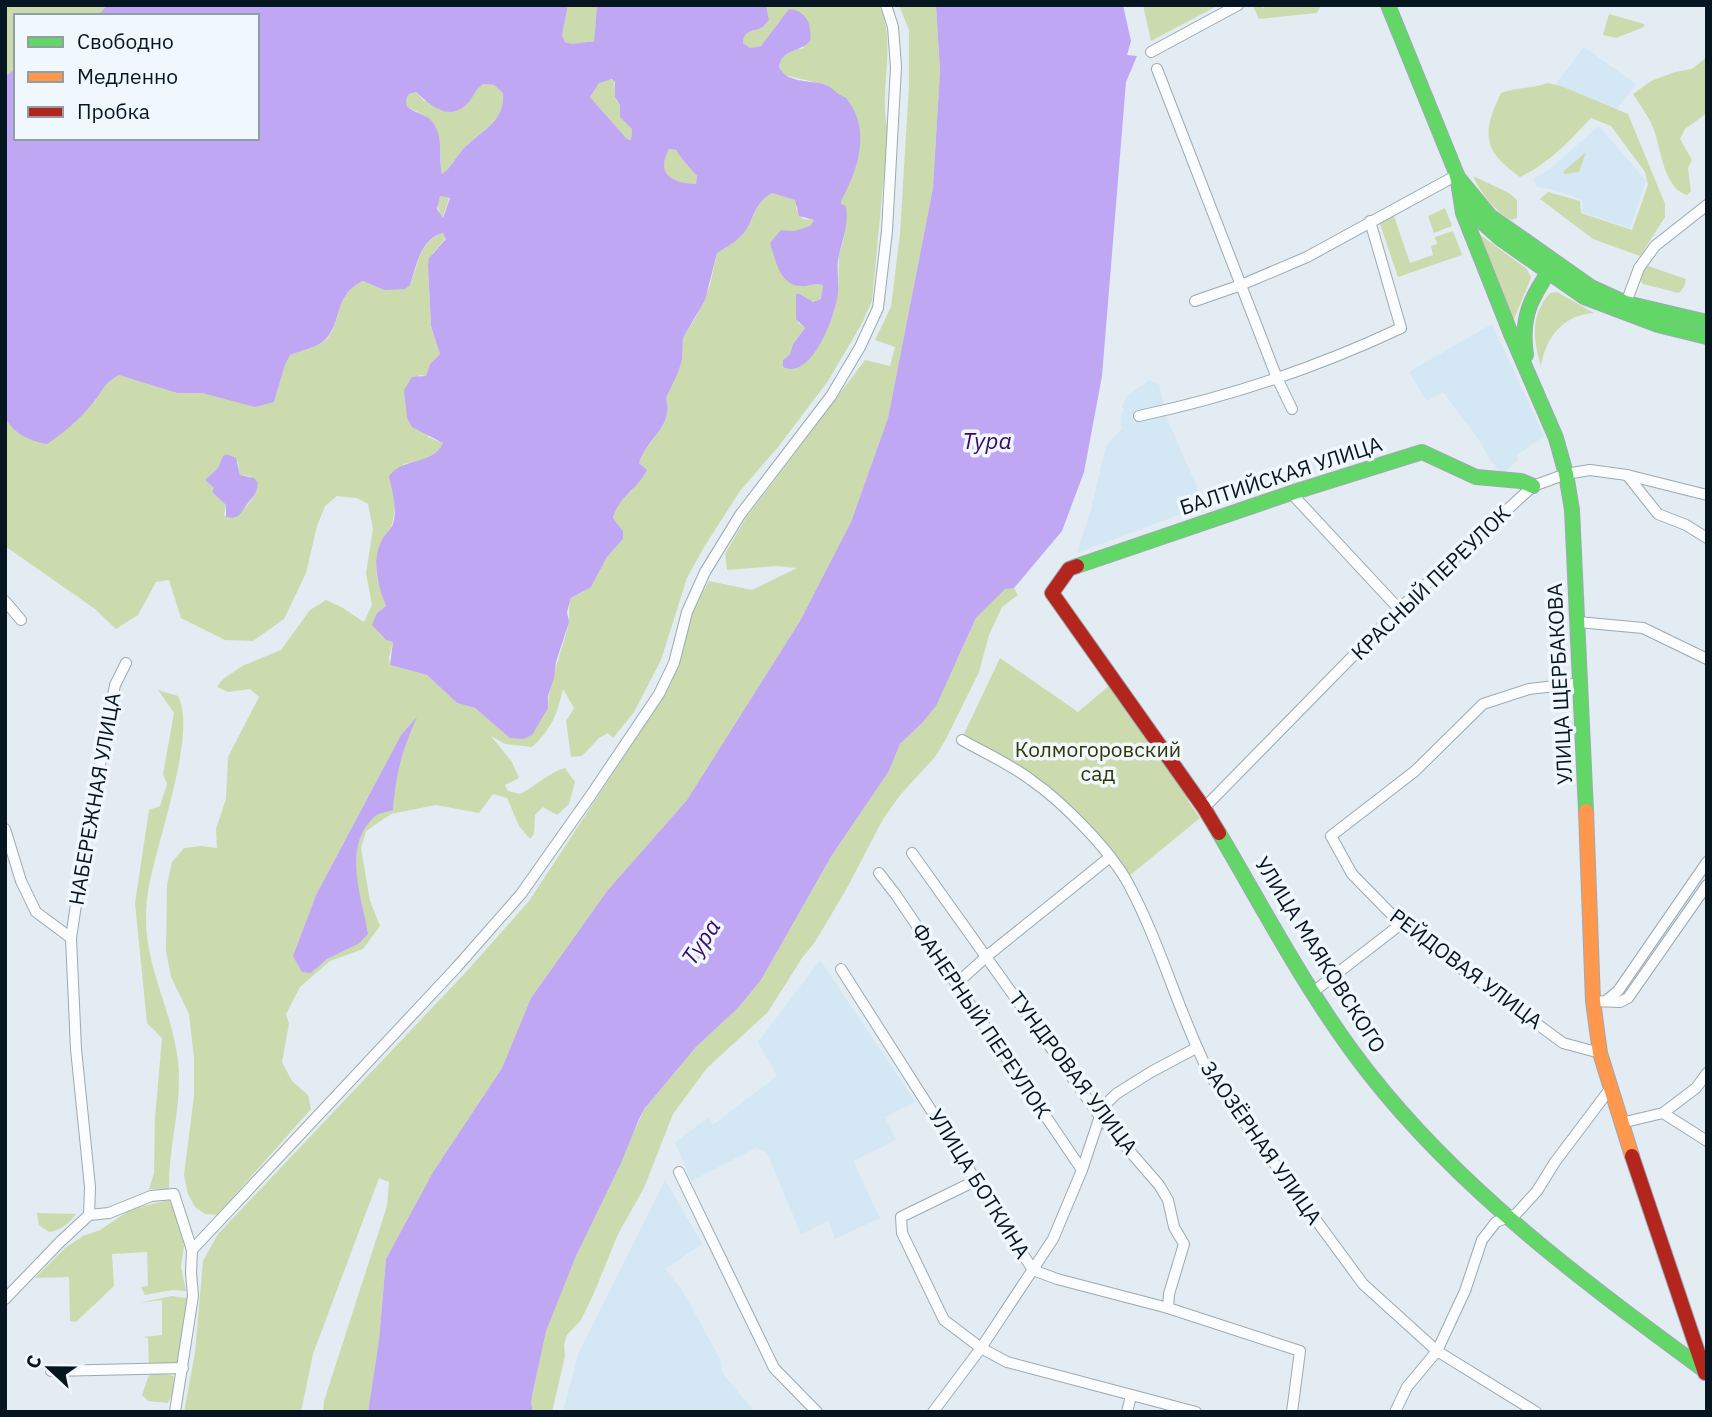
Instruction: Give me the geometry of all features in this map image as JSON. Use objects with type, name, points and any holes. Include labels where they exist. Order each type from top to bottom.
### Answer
[{"type":"street","points":[[192,1250],[456,968],[521,894],[659,694],[674,663],[687,612],[705,572],[740,514],[831,396],[860,347],[878,308],[887,231],[896,67],[893,27],[886,5]]},
{"type":"street","points":[[1150,52],[1238,5]]},
{"type":"street","name":"УЛИЦА ЩЕРБАКОВА","points":[[1388,5],[1458,183],[1463,213],[1556,438],[1566,474],[1572,510],[1600,1001],[1600,1053],[1706,1374]]},
{"type":"street","points":[[1157,69],[1277,378],[1292,409]]},
{"type":"street","points":[[1195,301],[1307,257],[1370,221],[1458,183],[1473,214],[1500,239],[1626,303],[1707,322]]},
{"type":"street","points":[[1626,303],[1639,268],[1655,246],[1707,205]]},
{"type":"street","points":[[1139,416],[1277,378],[1401,328],[1370,221]]},
{"type":"street","points":[[1552,267],[1584,298],[1658,325],[1707,337]]},
{"type":"street","points":[[1532,380],[1522,334],[1523,320],[1534,293],[1552,267]]},
{"type":"street","name":"БАЛТИЙСКАЯ УЛИЦА","points":[[1052,593],[1069,569],[1291,493],[1422,452],[1476,477],[1521,481],[1533,485]]},
{"type":"street","name":"КРАСНЫЙ ПЕРЕУЛОК","points":[[1204,808],[1399,609],[1533,485],[1566,474],[1590,470],[1627,475],[1707,495]]},
{"type":"street","points":[[1627,475],[1658,513],[1707,538]]},
{"type":"street","points":[[1291,493],[1399,609]]},
{"type":"street","name":"УЛИЦА МАЯКОВСКОГО","points":[[1052,593],[1204,808],[1313,992],[1367,1071],[1423,1136],[1507,1217],[1598,1292],[1706,1374]]},
{"type":"street","points":[[5,601],[21,620]]},
{"type":"street","points":[[1578,622],[1643,628],[1707,659]]},
{"type":"street","name":"НАБЕРЕЖНАЯ УЛИЦА","points":[[89,1215],[90,1187],[76,1049],[71,938],[85,844],[115,685],[126,663]]},
{"type":"street","name":"РЕЙДОВАЯ УЛИЦА","points":[[1582,684],[1529,689],[1483,704],[1415,771],[1331,836],[1352,874],[1401,923],[1563,1043],[1600,1053]]},
{"type":"street","name":"ЗАОЗЁРНАЯ УЛИЦА","points":[[962,740],[1031,779],[1066,809],[1110,857],[1128,883],[1160,951],[1196,1048],[1211,1077],[1363,1283],[1437,1351],[1536,1412]]},
{"type":"street","name":"НАБЕРЕЖНАЯ УЛИЦА","points":[[5,829],[21,881],[36,912],[71,938]]},
{"type":"street","name":"ТУНДРОВАЯ УЛИЦА","points":[[912,853],[1101,1118],[1159,1185],[1168,1200],[1174,1227],[1184,1244],[1169,1294],[1168,1308]]},
{"type":"street","points":[[956,984],[1110,857]]},
{"type":"street","points":[[1600,1001],[1618,991],[1707,862]]},
{"type":"street","name":"ФАНЕРНЫЙ ПЕРЕУЛОК","points":[[879,873],[1082,1170]]},
{"type":"street","points":[[1600,1001],[1620,1002],[1628,998],[1707,885]]},
{"type":"street","points":[[1313,992],[1401,923]]},
{"type":"street","name":"УЛИЦА БОТКИНА","points":[[841,969],[1033,1270],[1057,1279],[1168,1308],[1300,1351],[1292,1412]]},
{"type":"street","points":[[933,1412],[981,1348],[1053,1239],[1082,1170],[1103,1107],[1116,1094],[1196,1048]]},
{"type":"street","points":[[1621,1123],[1663,1113],[1696,1088],[1707,1073]]},
{"type":"street","points":[[1395,1412],[1408,1387],[1437,1351],[1465,1291],[1482,1240],[1496,1222],[1524,1207],[1610,1089]]},
{"type":"street","points":[[1663,1113],[1707,1141]]},
{"type":"street","points":[[679,1172],[774,1368],[817,1412]]},
{"type":"street","points":[[975,1181],[901,1217],[902,1233],[944,1320],[981,1348],[1007,1362],[1196,1412]]},
{"type":"street","points":[[5,1299],[89,1215],[109,1213],[151,1196],[174,1195],[192,1250],[193,1296],[175,1412]]},
{"type":"street","points":[[51,1371],[183,1368]]},
{"type":"street","points":[[1127,1412],[1130,1396]]},
{"type":"shaded area","points":[[1584,47],[1636,84],[1608,120],[1546,97]]},
{"type":"shaded area","points":[[1599,126],[1646,181],[1630,228],[1582,212],[1582,199],[1537,187],[1533,179],[1550,169]]},
{"type":"shaded area","points":[[1492,324],[1544,436],[1516,456],[1518,459],[1506,471],[1500,471],[1490,460],[1480,441],[1443,392],[1427,401],[1409,372]]},
{"type":"shaded area","points":[[1149,380],[1159,384],[1167,419],[1205,505],[1077,553],[1091,510],[1106,446],[1122,429],[1122,407],[1127,396]]},
{"type":"shaded area","points":[[820,960],[915,1102],[885,1117],[896,1140],[853,1161],[880,1218],[835,1239],[828,1221],[801,1234],[767,1153],[756,1148],[691,1181],[675,1142],[709,1117],[713,1125],[777,1076],[758,1042]]},
{"type":"shaded area","points":[[665,1180],[702,1244],[665,1269],[682,1290],[720,1359],[722,1373],[755,1412],[563,1412],[578,1355]]},
{"type":"green space","points":[[5,5],[107,5],[100,14],[14,14],[14,70],[5,77]]},
{"type":"green space","points":[[568,5],[597,5],[594,42],[565,42],[562,35]]},
{"type":"green space","points":[[766,5],[879,5],[884,18],[887,44],[885,116],[888,133],[872,301],[861,325],[828,381],[778,447],[740,491],[704,547],[687,578],[661,660],[634,712],[613,738],[608,733],[599,738],[582,756],[571,757],[566,721],[574,708],[563,689],[553,721],[532,747],[505,744],[491,736],[512,762],[519,778],[505,785],[508,791],[520,794],[565,768],[575,782],[569,804],[557,815],[543,807],[535,815],[534,834],[530,839],[519,826],[507,798],[493,794],[479,813],[436,805],[391,814],[366,831],[361,848],[370,901],[380,926],[363,949],[330,961],[300,987],[286,1014],[289,1024],[282,1062],[292,1081],[308,1095],[311,1109],[217,1215],[205,1214],[195,1207],[188,1194],[184,1175],[194,1096],[194,1058],[189,1014],[171,977],[166,951],[167,885],[172,862],[184,848],[217,848],[216,829],[226,799],[228,757],[259,697],[250,689],[228,692],[217,687],[222,680],[242,666],[281,650],[310,610],[326,600],[364,622],[372,605],[366,573],[373,529],[368,504],[357,498],[337,496],[325,506],[317,526],[306,573],[284,619],[253,641],[225,640],[181,618],[169,580],[156,582],[138,615],[116,629],[95,609],[5,546],[5,418],[7,422],[82,414],[95,401],[103,384],[119,375],[177,393],[202,393],[226,399],[274,402],[290,355],[326,340],[335,325],[343,301],[353,287],[363,281],[384,290],[410,285],[425,247],[443,233],[446,238],[432,254],[428,265],[431,326],[440,354],[430,364],[426,376],[419,375],[428,437],[443,443],[431,456],[403,464],[392,525],[384,537],[376,567],[386,606],[377,613],[378,632],[386,640],[393,642],[390,665],[427,675],[457,703],[475,708],[511,738],[548,708],[553,676],[568,625],[571,598],[591,587],[607,557],[623,539],[623,531],[613,518],[615,508],[633,489],[643,466],[639,463],[643,454],[666,417],[666,398],[682,360],[683,338],[710,285],[717,253],[740,237],[749,226],[756,209],[772,193],[796,200],[796,209],[803,219],[814,220],[810,226],[794,231],[781,230],[801,286],[817,283],[823,285],[821,299],[812,302],[800,294],[798,323],[805,328],[793,344],[790,354],[783,360],[819,346],[834,312],[846,207],[841,204],[838,95],[827,85],[784,75],[779,66],[785,55],[804,48],[779,21],[768,39],[760,46],[750,48],[743,43],[747,33],[763,27],[769,20]],"holes":[[[226,454],[238,462],[240,475],[250,476],[258,483],[255,495],[248,505],[228,518],[224,515],[226,505],[212,492],[214,488],[205,480],[218,468]],[[415,720],[401,753],[393,809],[373,817],[358,843],[354,877],[358,944],[327,959],[311,973],[293,956],[316,895],[401,735]]]},
{"type":"green space","points":[[899,5],[936,5],[940,70],[933,188],[888,418],[851,522],[800,621],[687,800],[607,891],[531,998],[502,1068],[433,1172],[386,1259],[379,1340],[368,1412],[323,1412],[324,1401],[387,1206],[389,1182],[379,1178],[313,1354],[301,1412],[184,1412],[195,1353],[203,1261],[218,1234],[466,972],[529,901],[664,696],[679,664],[692,611],[709,581],[752,590],[797,568],[776,566],[727,570],[725,554],[746,518],[865,360],[890,366],[895,347],[875,340],[891,307],[900,234],[909,85],[909,30]]},
{"type":"green space","points":[[1143,5],[1219,5],[1151,41]]},
{"type":"green space","points":[[1261,5],[1263,8],[1270,5],[1321,5],[1317,13],[1259,19],[1253,6]]},
{"type":"green space","points":[[1609,14],[1644,24],[1644,27],[1616,38],[1603,35]]},
{"type":"green space","points":[[1707,57],[1707,113],[1685,129],[1680,139],[1692,160],[1688,168],[1691,191],[1687,195],[1678,190],[1667,174],[1655,132],[1633,94],[1651,81],[1692,69]]},
{"type":"green space","points":[[607,79],[614,80],[616,100],[632,129],[631,140],[627,139],[590,97],[599,83]]},
{"type":"green space","points":[[1547,83],[1561,86],[1628,114],[1665,204],[1665,217],[1640,256],[1593,239],[1540,199],[1548,192],[1580,201],[1581,213],[1632,230],[1648,185],[1645,172],[1611,126],[1591,118],[1550,158],[1520,177],[1498,158],[1492,149],[1489,130],[1501,93]]},
{"type":"green space","points":[[483,84],[494,85],[503,93],[500,112],[442,174],[440,143],[436,131],[426,117],[407,106],[406,99],[409,94],[416,92],[424,101],[468,103]]},
{"type":"green space","points":[[669,149],[676,150],[697,176],[696,184],[680,182],[668,176],[664,165]]},
{"type":"green space","points":[[1586,152],[1579,172],[1564,174],[1563,172]]},
{"type":"green space","points":[[1473,176],[1509,193],[1517,200],[1517,218],[1511,220],[1493,206]]},
{"type":"green space","points":[[440,196],[449,198],[443,217],[437,204]]},
{"type":"green space","points":[[1445,208],[1452,226],[1434,233],[1428,216]]},
{"type":"green space","points":[[1394,216],[1410,263],[1433,255],[1431,246],[1437,244],[1435,237],[1453,231],[1462,255],[1398,277],[1379,221]]},
{"type":"green space","points":[[1475,231],[1527,269],[1531,278],[1512,324]]},
{"type":"green space","points":[[1648,266],[1686,279],[1684,287],[1679,293],[1643,284],[1639,278],[1641,269]]},
{"type":"green space","points":[[1557,292],[1594,313],[1573,318],[1558,329],[1547,346],[1541,366],[1535,337],[1536,319],[1550,293]]},
{"type":"green space","points":[[1005,588],[1014,588],[1018,595],[1002,607],[989,635],[979,672],[935,757],[901,794],[883,819],[815,942],[768,1012],[707,1068],[673,1114],[644,1188],[618,1234],[594,1293],[581,1320],[567,1335],[552,1412],[533,1412],[531,1403],[545,1331],[576,1256],[645,1108],[696,1047],[738,1008],[761,980],[832,855],[889,771],[900,744],[922,723],[959,656],[976,618]]},
{"type":"green space","name":"Колмогоровский сад","points":[[1000,658],[1078,712],[1110,685],[1190,797],[1188,801],[1200,818],[1128,877],[1070,808],[963,736]]},
{"type":"green space","points":[[158,690],[178,696],[183,714],[179,765],[151,878],[146,921],[152,962],[178,1061],[179,1093],[169,1189],[149,1189],[154,1173],[155,1118],[162,1038],[147,1023],[135,903],[149,810],[160,806],[167,784],[163,774],[174,713]]},
{"type":"green space","points":[[169,1200],[177,1217],[184,1246],[181,1267],[186,1291],[172,1290],[145,1295],[141,1287],[148,1286],[147,1252],[112,1254],[114,1286],[76,1322],[70,1321],[69,1277],[35,1278],[65,1248],[83,1236],[100,1230],[131,1209]]},
{"type":"green space","points":[[37,1213],[76,1214],[64,1226],[49,1232],[39,1225]]},
{"type":"green space","points":[[172,1296],[189,1301],[179,1364],[149,1366],[148,1338],[143,1337],[162,1335],[162,1300],[139,1303]]},
{"type":"green space","points":[[162,1373],[174,1376],[173,1392],[168,1403],[148,1401],[142,1395],[149,1375]]},
{"type":"water","points":[[107,5],[568,5],[562,35],[565,42],[576,43],[594,42],[597,5],[766,5],[769,20],[763,27],[745,35],[743,43],[750,48],[761,46],[789,9],[795,10],[807,19],[810,41],[788,53],[779,66],[792,78],[826,85],[846,98],[859,123],[860,150],[857,163],[841,201],[841,204],[846,206],[847,213],[838,260],[838,293],[833,315],[813,355],[794,369],[783,367],[783,360],[790,354],[793,344],[805,328],[796,319],[796,294],[813,302],[821,299],[823,285],[794,285],[783,277],[770,243],[781,230],[794,231],[810,226],[814,220],[799,216],[795,200],[772,193],[756,209],[749,226],[740,237],[717,253],[705,300],[683,338],[682,360],[666,398],[666,417],[639,463],[647,470],[619,504],[613,518],[623,531],[623,539],[607,557],[591,587],[571,598],[567,612],[569,622],[556,662],[548,708],[532,735],[523,739],[510,738],[475,708],[457,703],[427,675],[390,665],[393,642],[386,640],[372,625],[377,613],[386,606],[376,563],[379,546],[392,526],[395,512],[389,476],[402,466],[432,455],[443,443],[412,427],[407,418],[404,390],[412,377],[426,376],[430,364],[440,354],[431,326],[428,265],[429,258],[446,239],[443,233],[424,247],[410,285],[405,289],[384,290],[363,281],[353,287],[343,301],[331,333],[325,340],[290,355],[274,402],[255,407],[202,393],[177,393],[119,375],[106,384],[93,403],[66,430],[47,444],[34,441],[14,429],[5,418],[5,77],[14,70],[14,140],[259,140],[259,14],[100,14]],"holes":[[[612,79],[615,82],[615,97],[620,105],[620,117],[632,129],[631,140],[627,139],[590,97],[599,83]],[[483,84],[494,85],[503,93],[500,112],[442,174],[435,125],[426,116],[408,107],[406,100],[409,94],[416,92],[434,107],[448,112],[455,111],[469,102]],[[669,149],[676,150],[697,176],[696,184],[680,182],[665,171],[665,158]],[[440,196],[450,198],[443,218],[437,209]]]},
{"type":"water","name":"Тура","points":[[936,5],[1123,5],[1131,41],[1127,55],[1137,56],[1126,82],[1102,376],[1084,472],[1062,531],[1014,588],[1005,589],[976,618],[936,706],[900,744],[889,771],[832,855],[761,980],[738,1008],[696,1047],[645,1108],[576,1256],[546,1331],[531,1403],[533,1412],[368,1412],[379,1340],[386,1259],[433,1172],[502,1068],[531,998],[607,891],[687,800],[800,621],[851,522],[888,418],[933,188],[940,70]]},
{"type":"water","points":[[226,454],[236,458],[240,475],[254,478],[258,483],[254,496],[239,515],[234,517],[226,517],[226,505],[212,492],[214,488],[205,480],[218,468]]},
{"type":"water","points":[[417,717],[400,762],[393,810],[373,818],[358,844],[357,874],[368,934],[358,944],[327,959],[311,973],[302,972],[293,956],[316,895],[401,735]]},
{"type":"traffic: fast","points":[[1388,5],[1457,175],[1463,213],[1556,438],[1566,474],[1572,510],[1586,811]]},
{"type":"traffic: fast","points":[[1457,176],[1490,216],[1591,287],[1626,303],[1707,322]]},
{"type":"traffic: fast","points":[[1465,201],[1473,214],[1501,239],[1584,297],[1658,325],[1707,337]]},
{"type":"traffic: fast","points":[[1526,355],[1526,317],[1539,287],[1553,265]]},
{"type":"traffic: fast","points":[[1077,566],[1291,493],[1422,452],[1476,477],[1521,481],[1533,486]]},
{"type":"traffic: fast","points":[[1219,833],[1327,1015],[1368,1072],[1404,1115],[1483,1195],[1526,1232],[1614,1303],[1704,1370]]},
{"type":"traffic: slow","points":[[1586,811],[1593,1001],[1600,1053],[1632,1156]]},
{"type":"traffic: jam","points":[[1077,566],[1069,569],[1052,593],[1219,833]]},
{"type":"traffic: jam","points":[[1632,1156],[1705,1373]]}]
